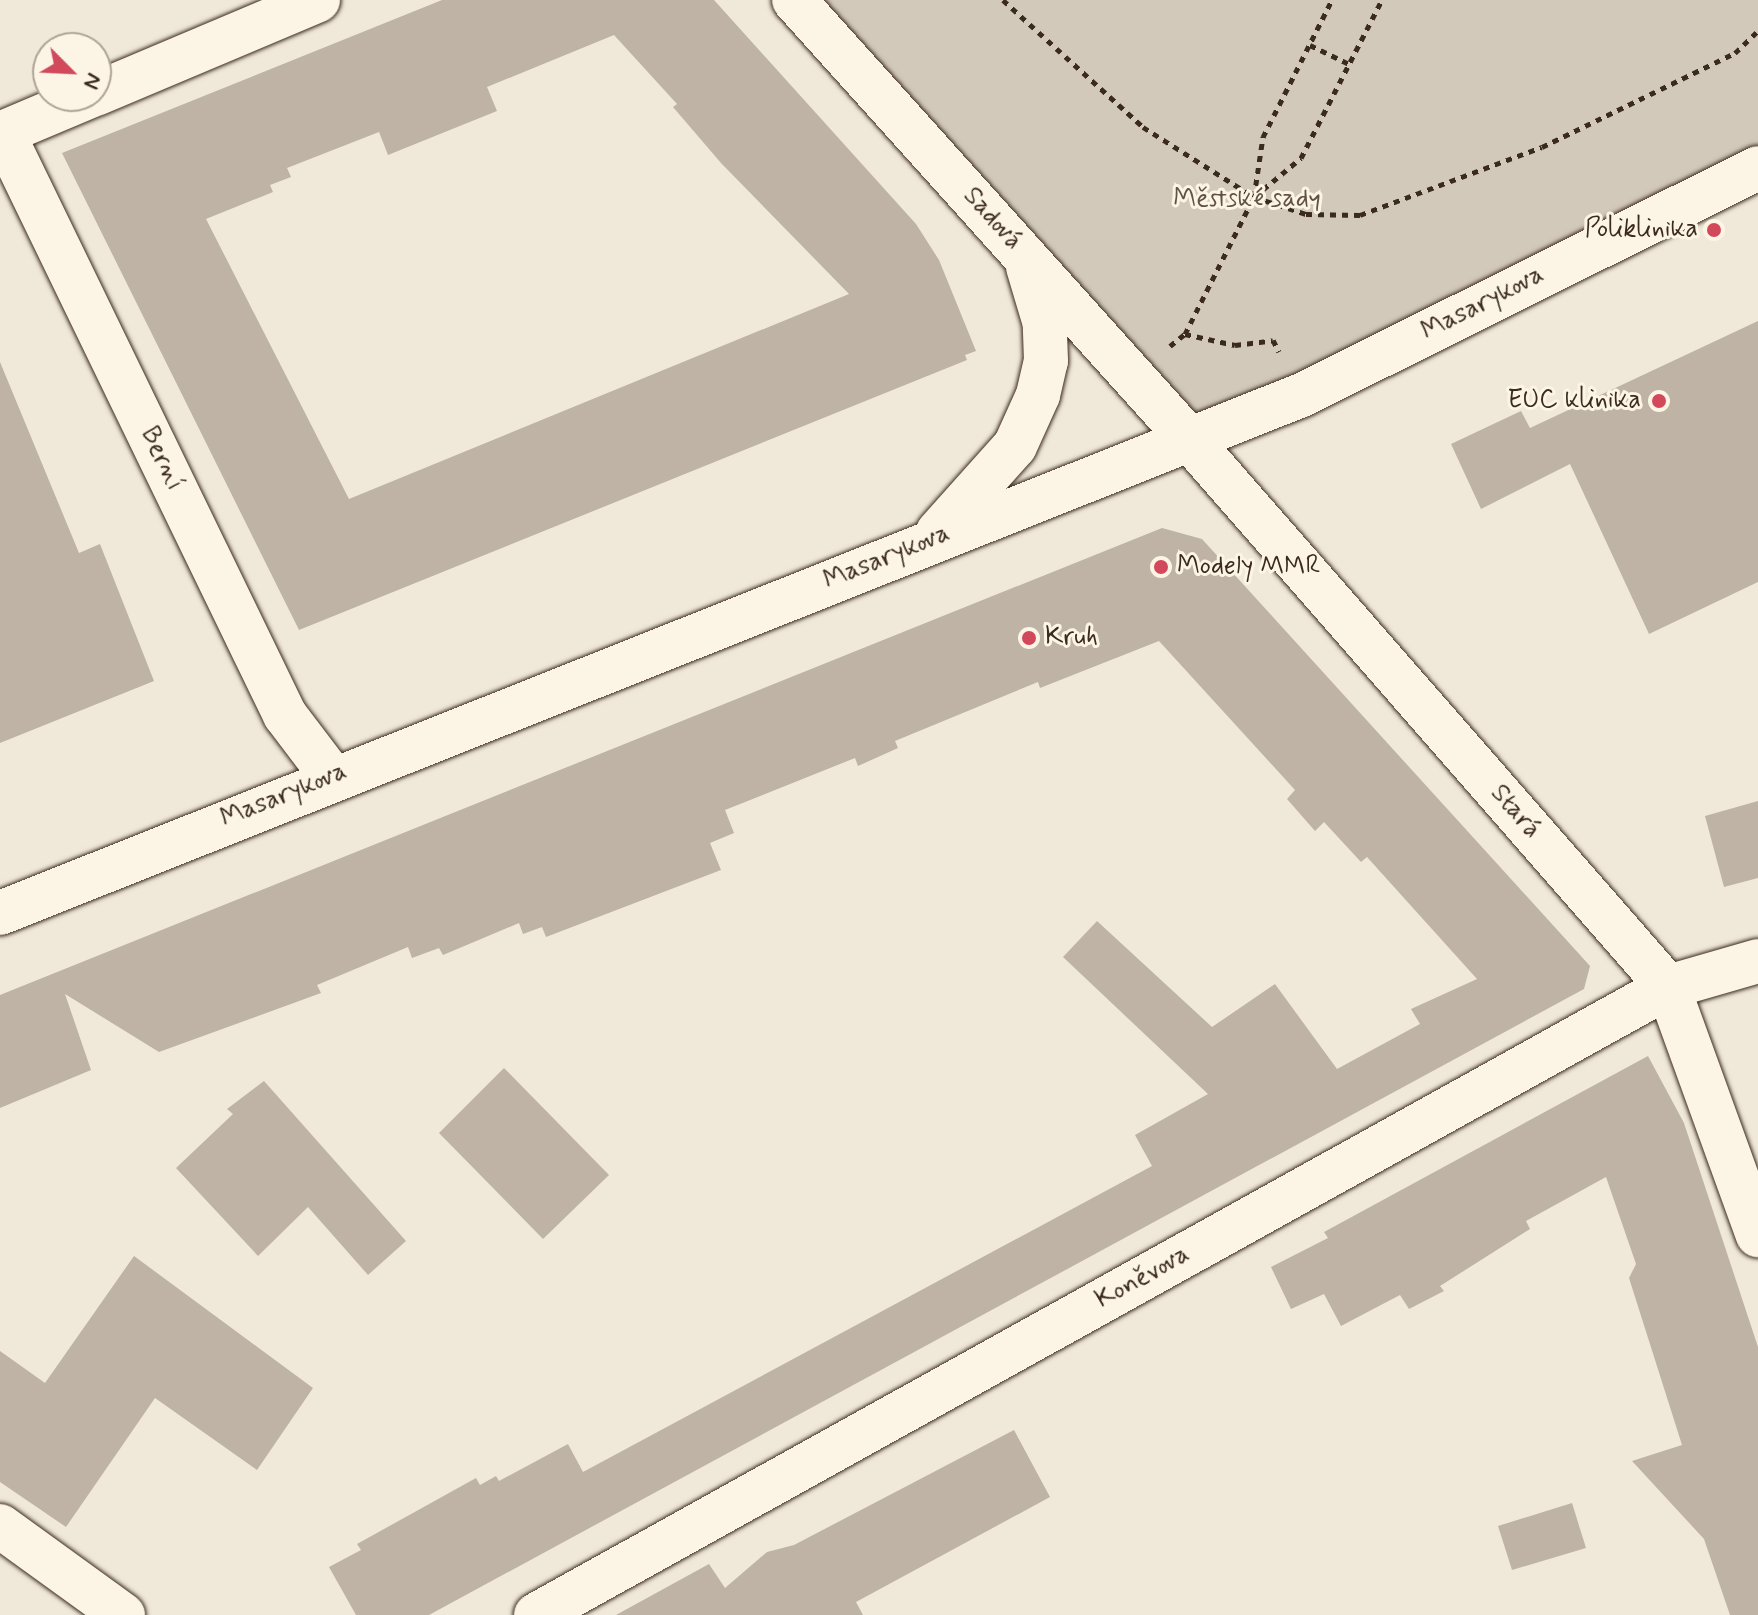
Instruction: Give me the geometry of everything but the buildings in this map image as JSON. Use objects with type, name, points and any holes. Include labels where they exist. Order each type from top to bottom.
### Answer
[{"type":"street","points":[[112,87],[318,0]]},
{"type":"street","name":"Sadová","points":[[794,0],[1189,439]]},
{"type":"street","points":[[2,133],[52,112]]},
{"type":"street","name":"Berní","points":[[2,133],[285,715],[332,777]]},
{"type":"street","name":"Masarykova","points":[[0,913],[332,777],[1302,395],[1758,168]]},
{"type":"street","points":[[927,542],[998,468],[1028,423],[1038,395],[1046,361],[1045,324],[1023,254]]},
{"type":"street","name":"Stará","points":[[1189,439],[1668,987],[1758,1235]]},
{"type":"street","name":"Koněvova","points":[[536,1615],[1668,987],[1758,961]]},
{"type":"street","points":[[0,1526],[123,1615]]},
{"type":"path","points":[[1003,0],[1143,127],[1254,197],[1306,214],[1360,215],[1542,147],[1735,53],[1758,31]]},
{"type":"path","points":[[1273,340],[1235,345],[1185,334],[1254,197],[1263,137],[1332,0]]},
{"type":"path","points":[[1254,197],[1301,158],[1382,0]]},
{"type":"path","points":[[1310,45],[1349,64]]},
{"type":"green space","name":"Městské sady","points":[[794,0],[1758,0],[1758,168],[1189,439]]},
{"type":"place","name":"Poliklinika","points":[[1714,230]]},
{"type":"place","name":"EUC klinika","points":[[1659,401]]},
{"type":"place","name":"Modely MMR","points":[[1161,567]]},
{"type":"place","name":"Kruh","points":[[1029,638]]}]
